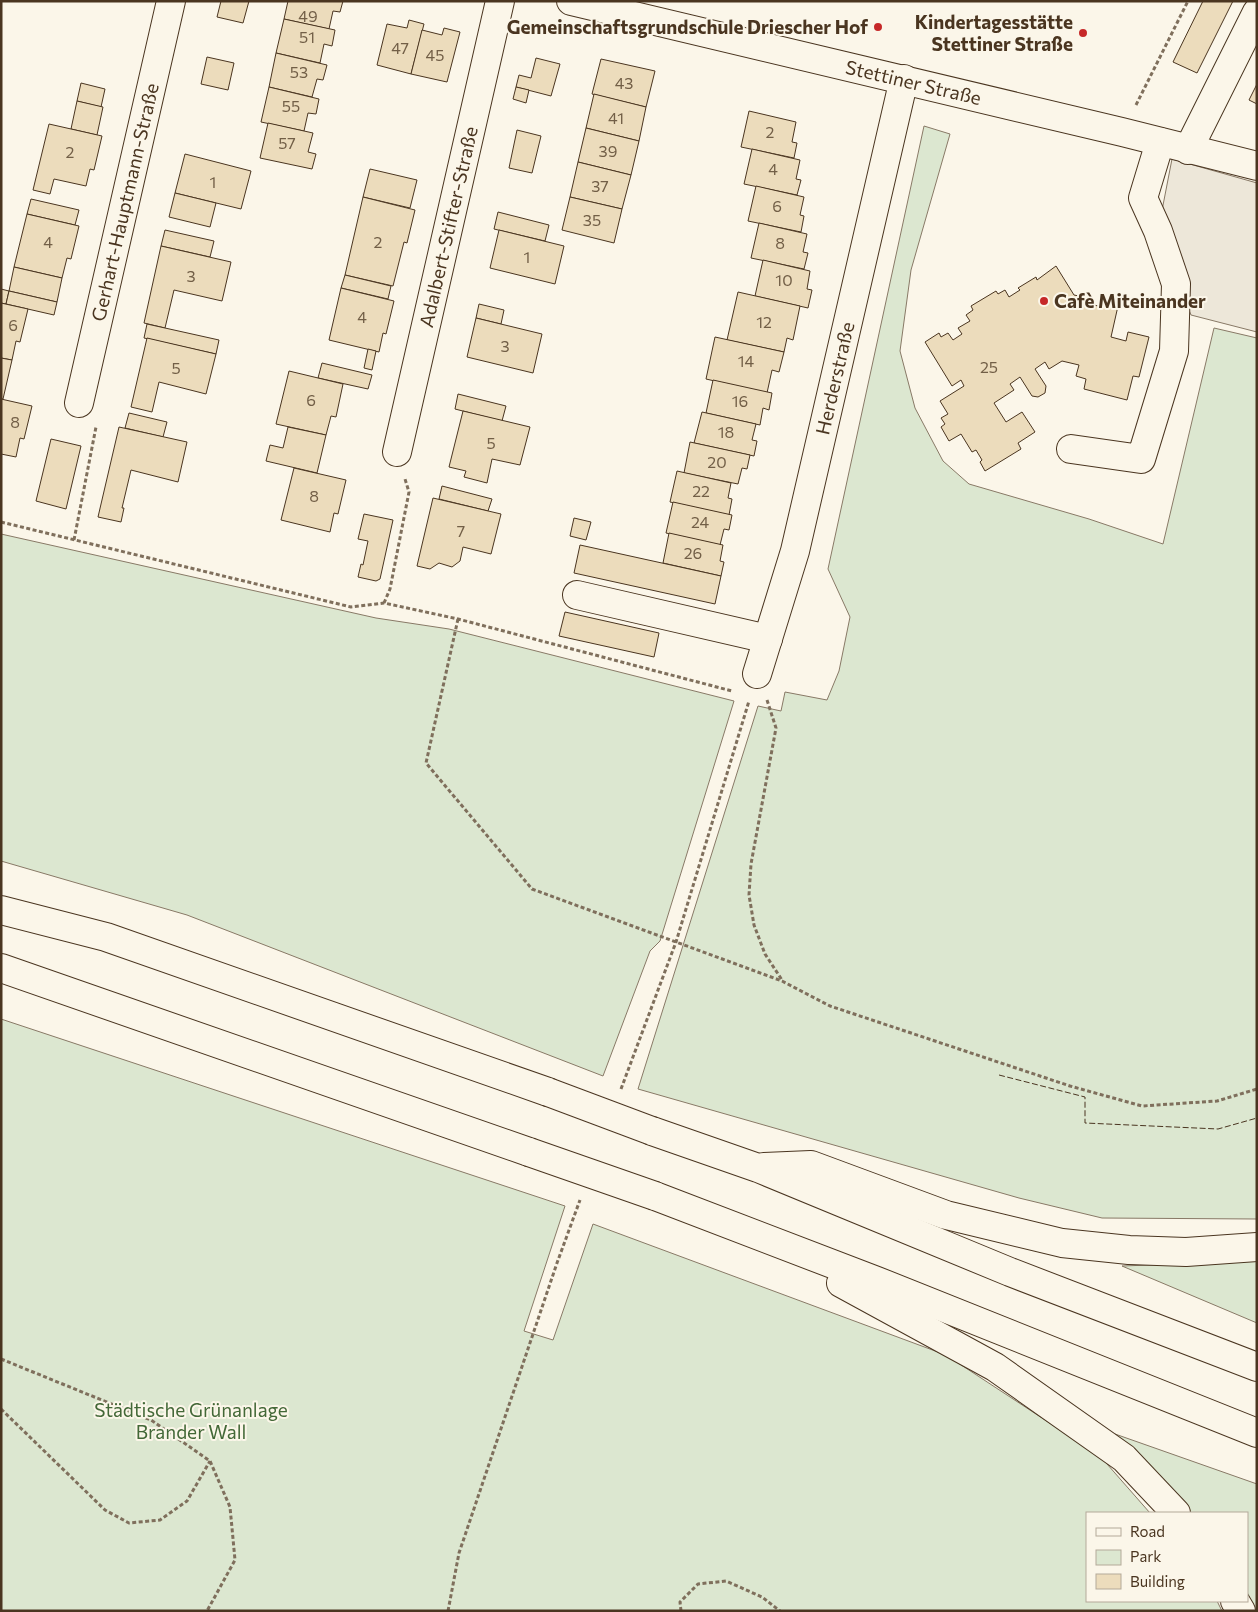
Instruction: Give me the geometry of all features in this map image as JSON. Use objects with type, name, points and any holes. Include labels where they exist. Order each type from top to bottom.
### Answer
[{"type":"main road","name":"Gerhart-Hauptmann-Straße","points":[[79,403],[171,1]]},
{"type":"main road","name":"Adalbert-Stifter-Straße","points":[[397,452],[500,1]]},
{"type":"main road","name":"Stettiner Straße","points":[[571,1],[1257,166]]},
{"type":"main road","points":[[1188,150],[1257,12]]},
{"type":"main road","name":"Herderstraße","points":[[752,688],[795,551],[904,80]]},
{"type":"main road","points":[[1071,449],[1141,459],[1174,351],[1176,284],[1158,230],[1143,198],[1160,142]]},
{"type":"main road","points":[[577,595],[768,639]]},
{"type":"main road","points":[[1,910],[106,937],[548,1092],[758,1168],[1010,1272],[1257,1367]]},
{"type":"main road","points":[[1,968],[655,1196],[877,1281],[1257,1433]]},
{"type":"main road","points":[[758,1168],[811,1165],[946,1215],[1062,1242],[1129,1250],[1186,1252],[1257,1247]]},
{"type":"main road","points":[[750,1233],[995,1366],[1124,1458],[1175,1512]]},
{"type":"path","points":[[1122,132],[1188,1]]},
{"type":"path","points":[[74,540],[96,423],[79,403]]},
{"type":"path","points":[[384,603],[390,589],[409,492],[397,452]]},
{"type":"path","points":[[1,522],[351,607],[384,603],[752,688],[766,700],[776,728],[750,864],[749,895],[754,925],[766,954],[782,981]]},
{"type":"path","points":[[458,619],[426,763],[532,889],[782,981],[830,1006],[1070,1086],[1142,1106],[1217,1101],[1257,1089]]},
{"type":"path","points":[[752,688],[766,700]]},
{"type":"path","points":[[1,1359],[151,1420],[210,1461],[230,1507],[236,1560],[207,1611]]},
{"type":"path","points":[[1,1409],[105,1510],[129,1523],[160,1520],[187,1501],[210,1461]]},
{"type":"path","points":[[681,1611],[680,1602],[698,1584],[726,1581],[762,1597],[780,1611]]},
{"type":"green space","points":[[924,126],[950,134],[911,270],[900,351],[915,408],[943,461],[969,484],[1089,519],[1163,544],[1214,328],[1257,338],[1257,1219],[1102,1218],[1019,1198],[638,1089],[758,706],[781,711],[785,692],[827,700],[839,671],[850,617],[828,569]]},
{"type":"green space","points":[[1,534],[376,618],[449,629],[734,701],[660,941],[650,951],[603,1076],[187,915],[1,861]]},
{"type":"green space","name":"Städtische Grünanlage Brander Wall","points":[[1,1019],[565,1206],[524,1331],[553,1340],[593,1224],[946,1355],[1100,1456],[1149,1512],[1086,1512],[1086,1602],[1218,1602],[1222,1611],[1,1611]]},
{"type":"green space","points":[[1257,1259],[1257,1323],[1122,1266],[1231,1262]]},
{"type":"green space","points":[[1115,1434],[1257,1484],[1257,1611],[1252,1611],[1248,1602],[1248,1512],[1188,1512],[1169,1488]]},
{"type":"shaded area","points":[[1172,159],[1257,183],[1257,332],[1191,315],[1158,231]]},
{"type":"building","points":[[221,1],[249,1],[243,23],[217,17]]},
{"type":"building","points":[[288,1],[343,1],[340,12],[333,11],[329,29],[284,19]]},
{"type":"building","points":[[1203,1],[1233,1],[1197,73],[1173,62]]},
{"type":"building","points":[[284,19],[335,30],[332,46],[324,44],[320,63],[276,53]]},
{"type":"building","points":[[409,20],[424,24],[411,74],[377,65],[387,24],[407,28]]},
{"type":"building","points":[[444,28],[460,32],[447,82],[411,74],[422,30],[442,35]]},
{"type":"building","points":[[276,53],[327,65],[323,80],[317,79],[312,97],[269,87]]},
{"type":"building","points":[[207,57],[234,63],[228,90],[201,84]]},
{"type":"building","points":[[536,58],[560,64],[551,96],[516,87],[519,75],[531,78]]},
{"type":"building","points":[[601,59],[655,71],[646,107],[592,94]]},
{"type":"building","points":[[81,83],[105,89],[101,107],[77,101]]},
{"type":"building","points":[[1257,84],[1257,104],[1249,100]]},
{"type":"building","points":[[269,87],[319,99],[316,114],[308,113],[304,131],[261,122]]},
{"type":"building","points":[[516,87],[529,90],[526,103],[513,99]]},
{"type":"building","points":[[594,94],[646,107],[639,141],[586,128]]},
{"type":"building","points":[[77,101],[103,107],[97,135],[71,129]]},
{"type":"building","points":[[749,111],[796,122],[792,142],[797,143],[794,158],[741,147]]},
{"type":"building","points":[[268,123],[313,133],[308,152],[316,154],[312,169],[260,158]]},
{"type":"building","points":[[49,124],[102,136],[94,170],[90,169],[86,186],[54,179],[50,194],[33,190]]},
{"type":"building","points":[[586,128],[639,141],[631,175],[578,162]]},
{"type":"building","points":[[517,130],[541,136],[532,173],[509,168]]},
{"type":"building","points":[[752,149],[800,160],[796,179],[801,180],[797,195],[744,184]]},
{"type":"building","points":[[185,154],[251,171],[241,209],[175,193]]},
{"type":"building","points":[[578,162],[631,175],[622,209],[570,197]]},
{"type":"building","points":[[370,169],[417,180],[410,208],[363,197]]},
{"type":"building","points":[[756,186],[804,197],[800,215],[804,216],[801,232],[748,221]]},
{"type":"building","points":[[175,193],[216,203],[210,227],[169,217]]},
{"type":"building","points":[[363,197],[415,210],[407,243],[404,242],[393,286],[345,275]]},
{"type":"building","points":[[570,197],[622,209],[614,243],[562,230]]},
{"type":"building","points":[[31,199],[79,210],[75,225],[27,214]]},
{"type":"building","points":[[498,212],[549,225],[545,241],[494,229]]},
{"type":"building","points":[[27,214],[79,226],[71,259],[67,258],[62,278],[14,267]]},
{"type":"building","points":[[759,223],[807,234],[803,252],[808,253],[804,269],[751,258]]},
{"type":"building","points":[[165,230],[214,241],[210,257],[161,246]]},
{"type":"building","points":[[499,230],[564,246],[555,284],[490,268]]},
{"type":"building","points":[[161,246],[231,262],[222,301],[174,290],[165,328],[144,323]]},
{"type":"building","points":[[763,260],[810,271],[807,289],[812,290],[808,308],[755,296]]},
{"type":"building","points":[[1056,266],[1074,295],[1088,298],[1086,303],[1102,307],[1103,302],[1118,306],[1111,337],[1126,341],[1128,332],[1149,337],[1139,377],[1133,376],[1127,400],[1084,389],[1086,379],[1076,376],[1079,365],[1062,361],[1049,369],[1045,362],[1035,369],[1046,386],[1045,393],[1038,397],[1032,396],[1020,377],[1010,384],[1014,390],[994,403],[1006,422],[1022,412],[1035,432],[1018,443],[1021,449],[985,471],[980,462],[982,460],[976,450],[972,452],[961,434],[949,441],[941,427],[945,424],[941,418],[948,414],[940,401],[964,386],[961,380],[952,386],[925,342],[939,333],[941,337],[948,333],[953,340],[962,334],[958,328],[970,321],[966,315],[973,310],[971,306],[996,291],[998,294],[1005,290],[1009,297],[1020,290],[1018,288],[1036,277],[1037,280]]},
{"type":"building","points":[[14,267],[62,278],[57,302],[9,291]]},
{"type":"building","points":[[345,275],[391,286],[388,299],[341,288]]},
{"type":"building","points":[[341,288],[394,301],[386,334],[383,333],[379,352],[329,340]]},
{"type":"building","points":[[1,289],[9,291],[6,304],[1,303]]},
{"type":"building","points":[[9,291],[57,302],[54,315],[6,304]]},
{"type":"building","points":[[738,292],[800,306],[793,340],[787,338],[784,352],[727,340]]},
{"type":"building","points":[[1,303],[28,309],[20,342],[16,341],[12,360],[1,358]]},
{"type":"building","points":[[479,304],[504,310],[501,324],[476,318]]},
{"type":"building","points":[[476,318],[542,334],[533,373],[467,357]]},
{"type":"building","points":[[147,324],[219,340],[216,354],[144,338]]},
{"type":"building","points":[[715,337],[784,352],[779,372],[772,370],[767,393],[706,379]]},
{"type":"building","points":[[147,338],[216,354],[206,394],[159,382],[152,412],[131,407]]},
{"type":"building","points":[[368,349],[376,351],[372,370],[364,368]]},
{"type":"building","points":[[1,358],[12,360],[3,399],[1,399]]},
{"type":"building","points":[[322,363],[372,375],[368,389],[318,378]]},
{"type":"building","points":[[289,371],[343,384],[336,417],[331,416],[326,435],[276,424]]},
{"type":"building","points":[[713,380],[772,393],[769,410],[763,408],[760,425],[706,413]]},
{"type":"building","points":[[458,394],[506,406],[502,421],[455,409]]},
{"type":"building","points":[[1,399],[32,406],[24,439],[20,438],[16,457],[1,454]]},
{"type":"building","points":[[463,411],[530,427],[520,465],[492,459],[487,483],[464,477],[466,471],[449,467]]},
{"type":"building","points":[[702,412],[756,424],[752,440],[757,441],[754,456],[694,443]]},
{"type":"building","points":[[129,413],[167,422],[163,437],[125,428]]},
{"type":"building","points":[[119,427],[187,442],[178,482],[131,470],[122,508],[124,508],[121,522],[98,517]]},
{"type":"building","points":[[288,427],[326,435],[317,473],[266,461],[270,445],[283,448]]},
{"type":"building","points":[[51,439],[81,446],[66,509],[36,501]]},
{"type":"building","points":[[690,442],[750,455],[747,469],[742,468],[738,484],[684,473]]},
{"type":"building","points":[[294,468],[346,480],[338,514],[334,513],[330,532],[281,520]]},
{"type":"building","points":[[677,471],[731,483],[728,498],[732,499],[729,515],[670,502]]},
{"type":"building","points":[[442,486],[492,499],[488,511],[439,499]]},
{"type":"building","points":[[433,498],[501,514],[491,554],[463,547],[460,561],[452,567],[439,563],[430,569],[417,566]]},
{"type":"building","points":[[673,502],[732,515],[729,530],[724,529],[720,545],[666,533]]},
{"type":"building","points":[[364,514],[393,520],[380,579],[376,581],[358,577],[361,564],[363,565],[368,541],[358,539]]},
{"type":"building","points":[[574,518],[591,522],[586,540],[570,536]]},
{"type":"building","points":[[669,533],[723,545],[720,561],[724,562],[721,576],[663,563]]},
{"type":"building","points":[[580,545],[721,576],[715,604],[574,573]]},
{"type":"building","points":[[565,612],[659,633],[654,657],[559,636]]},
{"type":"fence","points":[[999,1075],[1085,1097],[1085,1123],[1218,1129],[1257,1118]]},
{"type":"place","name":"Gemeinschaftsgrundschule Driescher Hof","points":[[878,27]]},
{"type":"place","name":"Kindertagesstätte Stettiner Straße","points":[[1083,33]]},
{"type":"place","name":"Cafè Miteinander","points":[[1044,301]]}]
